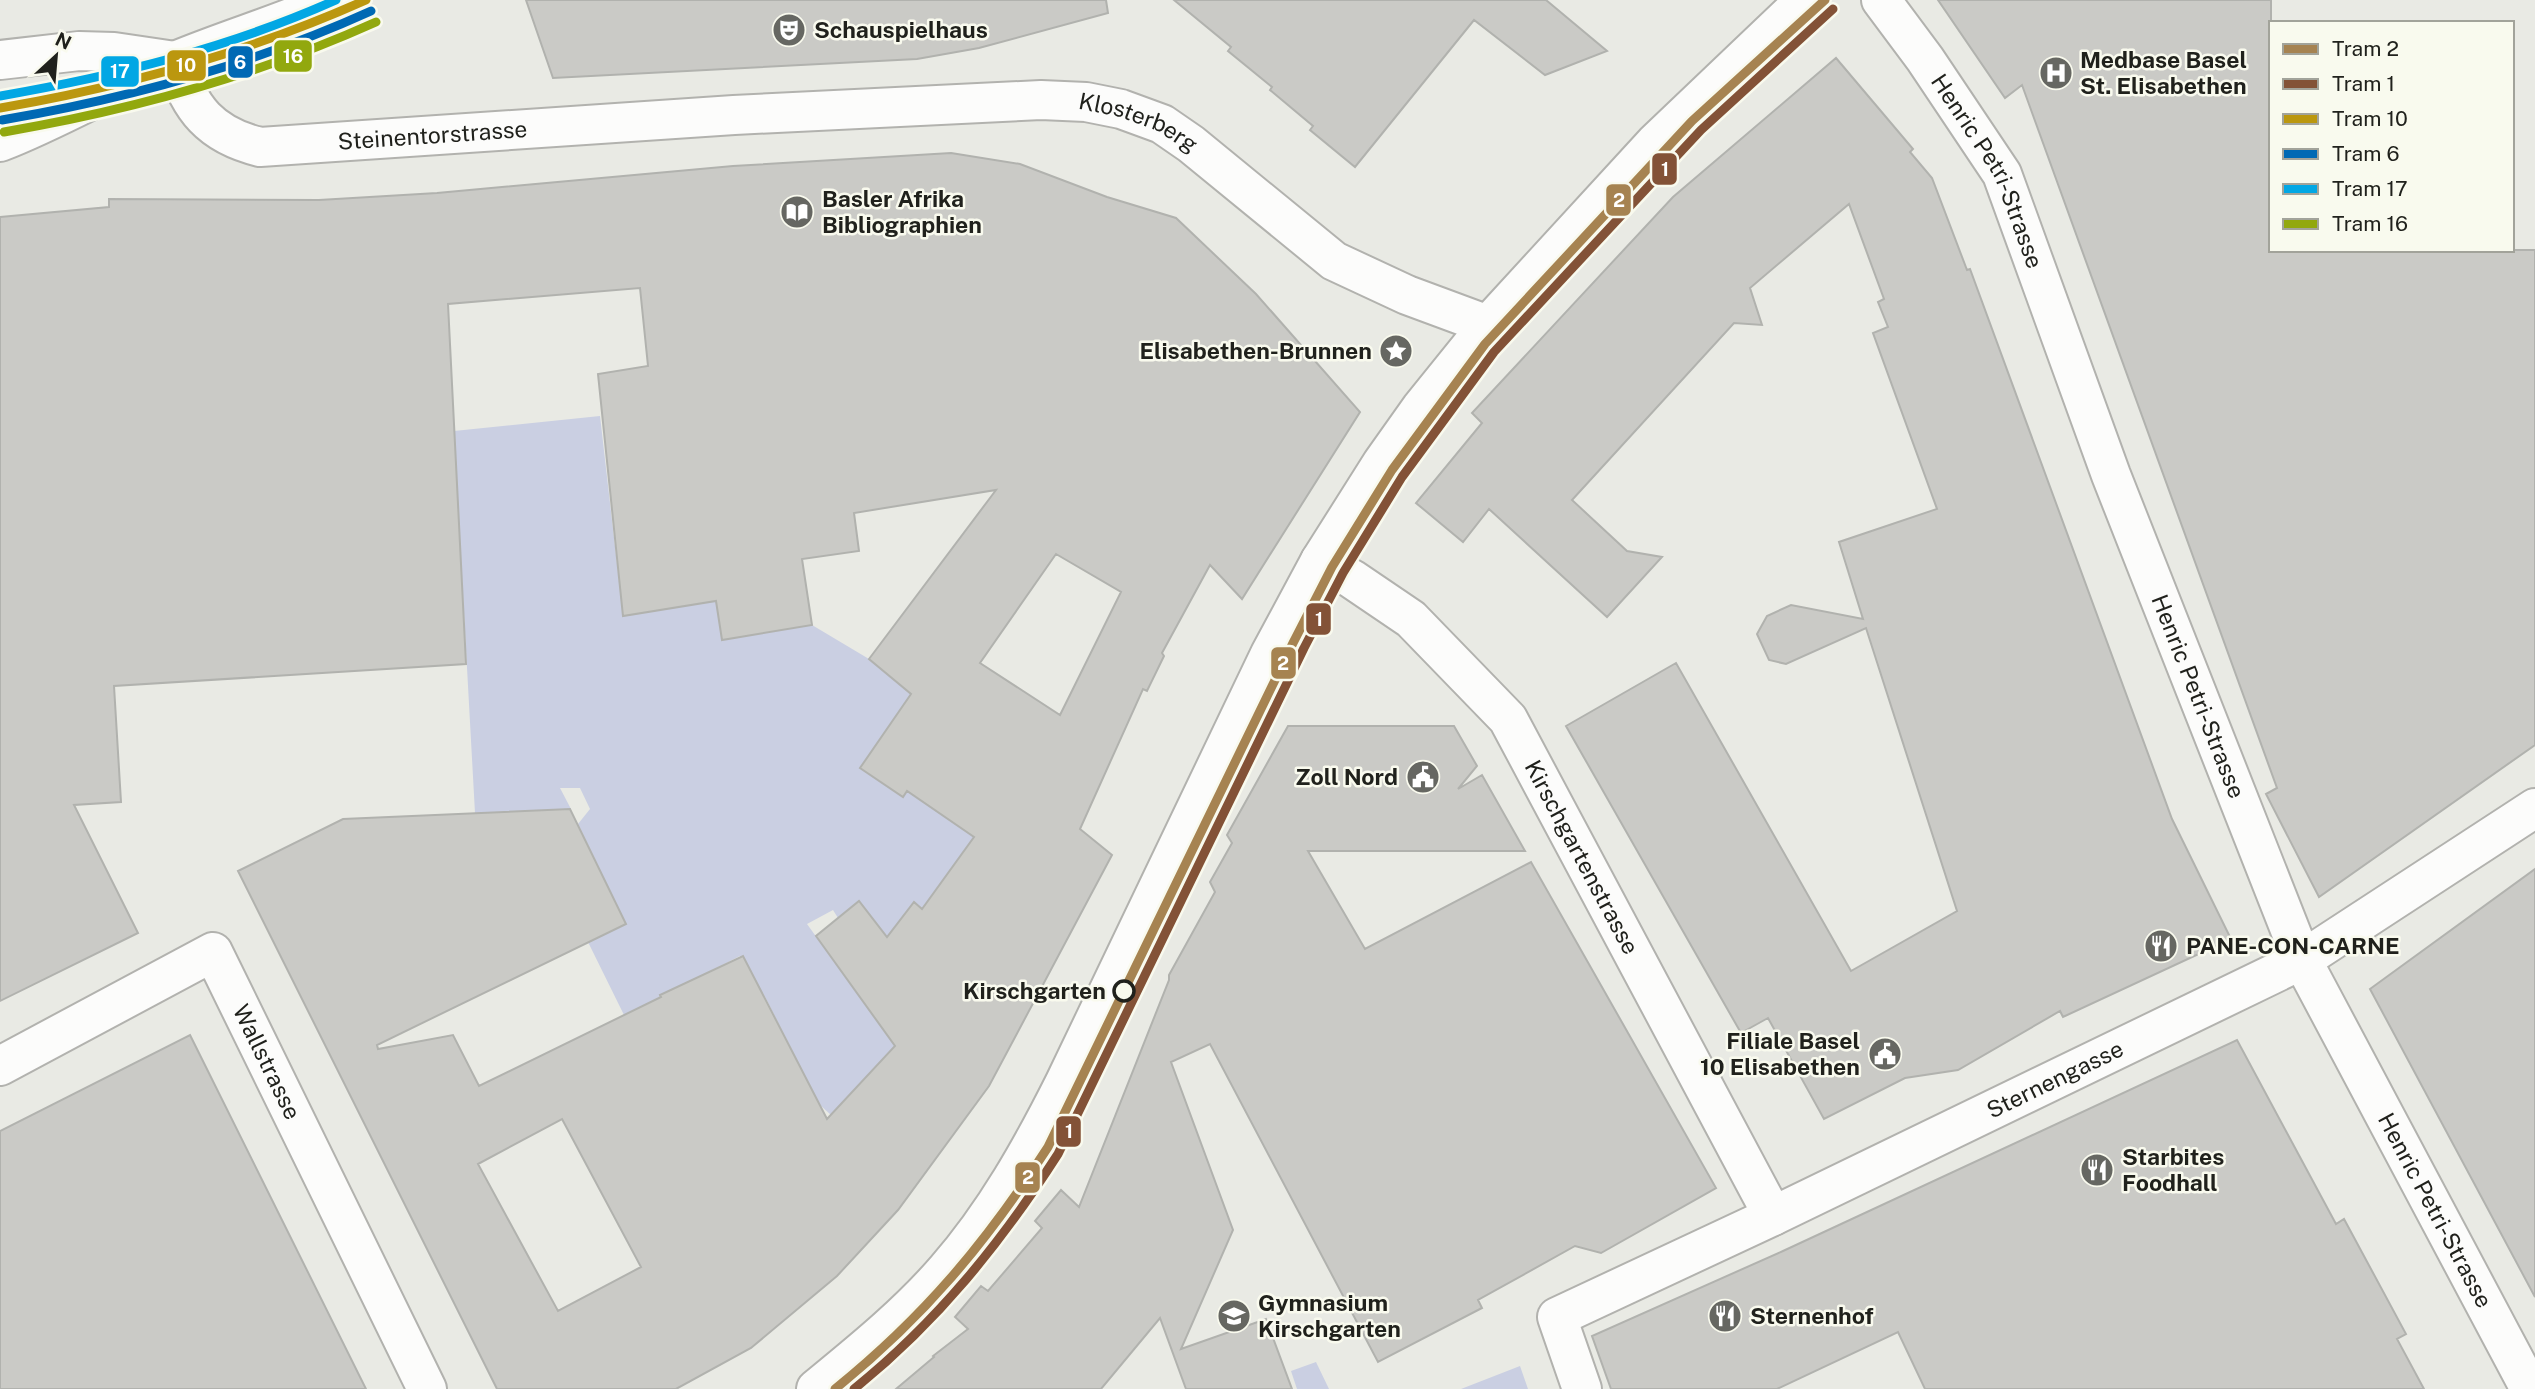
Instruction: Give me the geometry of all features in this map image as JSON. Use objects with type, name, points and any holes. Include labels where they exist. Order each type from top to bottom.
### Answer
[{"type":"street","points":[[0,142],[32,130],[175,61],[280,24],[335,0]]},
{"type":"street","points":[[816,1389],[888,1330],[946,1270],[1003,1195],[1035,1141],[1270,654],[1320,561],[1362,493],[1421,408],[1488,325],[1655,143],[1805,0]]},
{"type":"street","name":"Henric Petri-Strasse","points":[[1881,0],[1925,59],[2002,174],[2111,475],[2302,960],[2518,1386]]},
{"type":"street","points":[[0,60],[79,51],[114,52],[175,61]]},
{"type":"street","name":"Steinentorstrasse","points":[[175,61],[188,97],[204,118],[220,133],[239,142],[260,147],[734,115]]},
{"type":"street","name":"Klosterberg","points":[[734,115],[1041,100],[1086,102],[1121,109],[1161,124],[1192,144],[1334,261],[1407,295],[1488,325]]},
{"type":"street","name":"Kirschgartenstrasse","points":[[1320,561],[1412,618],[1508,719],[1773,1216]]},
{"type":"street","name":"Sternengasse","points":[[1582,1389],[1557,1317],[1773,1216],[2302,960],[2535,808]]},
{"type":"street","name":"Wallstrasse","points":[[0,1066],[213,952],[427,1389]]},
{"type":"shaded area","points":[[600,416],[623,616],[716,601],[722,640],[812,625],[869,659],[911,694],[860,768],[903,797],[907,791],[974,837],[922,909],[914,902],[902,918],[906,923],[888,938],[859,902],[838,918],[833,910],[807,924],[895,1046],[831,1115],[820,1105],[765,997],[740,956],[624,1015],[588,942],[626,924],[578,824],[590,809],[580,788],[560,788],[571,809],[475,813],[454,431]]},
{"type":"shaded area","points":[[1316,1362],[1329,1389],[1297,1389],[1291,1371]]},
{"type":"shaded area","points":[[1520,1366],[1528,1389],[1461,1389]]},
{"type":"building","points":[[526,0],[1106,0],[1108,13],[979,48],[917,59],[553,78]]},
{"type":"building","points":[[1174,0],[1546,0],[1607,51],[1545,75],[1474,20],[1355,167],[1310,130],[1313,126],[1270,90],[1272,87],[1228,51],[1231,47]]},
{"type":"building","points":[[1938,0],[2271,0],[2269,252],[2535,250],[2535,745],[2319,897],[2266,794],[2277,788],[2022,85],[2005,98]]},
{"type":"building","points":[[1836,58],[1913,149],[1910,152],[1932,178],[1967,270],[1970,269],[2172,819],[2231,939],[2063,1017],[2060,1011],[1958,1070],[1905,1078],[1824,1119],[1768,1018],[1741,1033],[1566,726],[1676,663],[1851,971],[1957,911],[1866,628],[1786,664],[1769,660],[1757,634],[1767,616],[1791,605],[1863,619],[1839,542],[1937,509],[1873,333],[1888,327],[1878,302],[1884,299],[1849,204],[1750,288],[1762,325],[1734,323],[1572,500],[1627,551],[1662,557],[1607,617],[1489,509],[1463,542],[1416,503],[1482,423],[1472,413],[1673,197]]},
{"type":"building","points":[[951,153],[1020,164],[1107,197],[1176,218],[1256,294],[1360,412],[1242,599],[1210,565],[1162,653],[1164,656],[1147,691],[1143,689],[1080,829],[1112,855],[989,1086],[898,1210],[837,1276],[751,1348],[676,1389],[497,1389],[238,871],[343,819],[570,809],[626,924],[377,1045],[378,1049],[453,1035],[479,1086],[743,956],[827,1119],[895,1046],[816,936],[859,901],[887,937],[914,902],[922,909],[974,837],[907,791],[903,797],[860,768],[911,694],[869,659],[996,490],[854,513],[859,551],[802,559],[812,625],[722,640],[716,601],[623,616],[598,374],[648,366],[640,288],[448,304],[466,664],[114,686],[121,802],[74,805],[138,933],[0,1001],[0,217],[109,207],[109,199],[319,200],[437,193],[733,166]],"holes":[[[1056,554],[1121,592],[1060,715],[980,663]],[[562,1119],[641,1267],[558,1311],[478,1164]]]},
{"type":"building","points":[[1288,726],[1454,726],[1477,766],[1458,789],[1482,775],[1525,851],[1308,851],[1365,949],[1531,862],[1716,1188],[1601,1253],[1575,1246],[1478,1300],[1482,1308],[1378,1362],[1210,1044],[1171,1062],[1233,1230],[1181,1349],[1266,1319],[1292,1389],[1186,1389],[1160,1318],[1101,1389],[896,1389],[968,1329],[955,1317],[981,1286],[988,1291],[1042,1228],[1035,1221],[1061,1190],[1079,1207],[1169,975],[1215,892],[1210,882],[1232,843],[1227,835]]},
{"type":"building","points":[[2535,869],[2535,1297],[2370,989]]},
{"type":"building","points":[[190,1035],[366,1389],[0,1389],[0,1131]]},
{"type":"building","points":[[2237,1040],[2336,1224],[2344,1219],[2406,1334],[2397,1339],[2424,1389],[1925,1389],[1898,1332],[1777,1389],[1611,1389],[1592,1336],[1783,1251]]},
{"type":"tram line","name":"17","points":[[0,96],[171,58],[255,32],[336,0]]},
{"type":"tram line","name":"10","points":[[0,108],[94,89],[186,66],[277,36],[366,0]]},
{"type":"tram line","name":"2","points":[[835,1389],[897,1334],[952,1277],[1001,1215],[1048,1147],[1293,643],[1332,567],[1392,470],[1485,344],[1692,121],[1825,0]]},
{"type":"tram line","name":"1","points":[[854,1389],[913,1337],[966,1280],[1014,1219],[1058,1154],[1304,648],[1343,573],[1402,477],[1494,352],[1701,130],[1833,9]]},
{"type":"tram line","name":"6","points":[[2,120],[97,101],[190,78],[281,48],[371,11]]},
{"type":"tram line","name":"16","points":[[4,132],[100,113],[193,89],[285,59],[376,22]]},
{"type":"place","name":"Schauspielhaus","points":[[789,30]]},
{"type":"place","name":"Medbase Basel St. Elisabethen","points":[[2056,73]]},
{"type":"place","name":"Basler Afrika Bibliographien","points":[[797,212]]},
{"type":"place","name":"Elisabethen-Brunnen","points":[[1396,351]]},
{"type":"place","name":"Zoll Nord","points":[[1423,777]]},
{"type":"place","name":"PANE-CON-CARNE","points":[[2161,946]]},
{"type":"place","name":"Kirschgarten","points":[[1124,991]]},
{"type":"place","name":"Filiale Basel 10 Elisabethen","points":[[1885,1054]]},
{"type":"place","name":"Starbites Foodhall","points":[[2097,1170]]},
{"type":"place","name":"Gymnasium Kirschgarten","points":[[1234,1316]]},
{"type":"place","name":"Sternenhof","points":[[1725,1316]]}]
